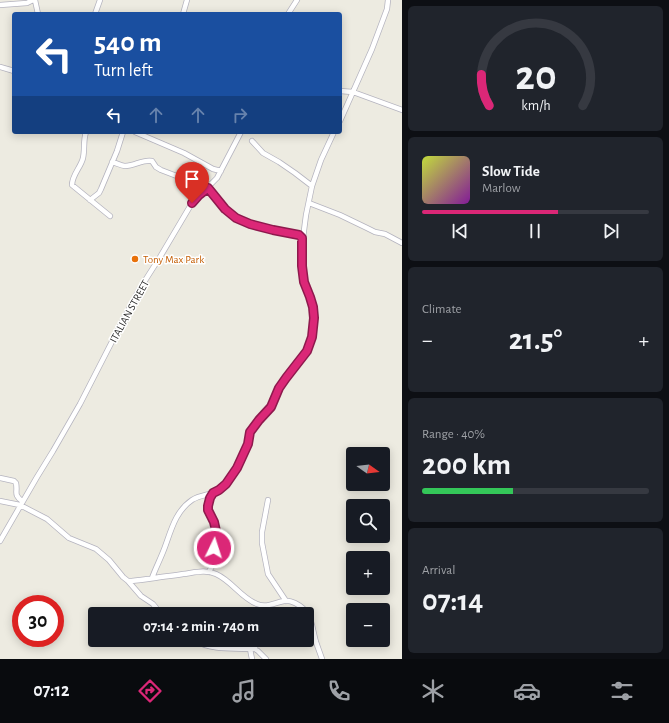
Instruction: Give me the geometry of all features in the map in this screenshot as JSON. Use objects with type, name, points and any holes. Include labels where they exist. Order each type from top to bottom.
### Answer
[{"type":"street","points":[[0,5],[27,3],[34,0],[37,12]]},
{"type":"street","points":[[96,12],[100,0]]},
{"type":"street","points":[[184,12],[187,0]]},
{"type":"street","points":[[289,12],[297,0]]},
{"type":"street","points":[[342,117],[372,49],[387,9],[388,0]]},
{"type":"street","points":[[0,67],[12,70]]},
{"type":"street","points":[[342,91],[353,92],[402,110]]},
{"type":"street","points":[[86,134],[82,163],[72,183],[110,216]]},
{"type":"street","points":[[90,200],[98,193],[104,183],[122,134]]},
{"type":"street","points":[[140,134],[184,153],[213,169],[221,171]]},
{"type":"street","name":"ITALIAN STREET","points":[[0,541],[80,404],[139,290],[192,203],[217,178],[239,134]]},
{"type":"street","points":[[152,578],[174,521],[178,515],[184,507],[193,500],[213,493],[226,484],[237,468],[248,444],[250,432],[271,407],[279,388],[307,351],[312,337],[314,318],[313,307],[304,282],[302,271],[302,238],[312,186],[321,160],[333,134]]},
{"type":"street","points":[[252,141],[264,152],[312,186]]},
{"type":"street","points":[[112,162],[126,166],[150,160],[161,170],[208,188],[225,209],[236,218],[250,224],[299,235],[302,238]]},
{"type":"street","points":[[309,204],[340,214],[371,230],[385,234],[402,243]]},
{"type":"street","points":[[0,478],[14,481],[16,483],[17,495],[21,503]]},
{"type":"street","points":[[209,572],[213,564],[216,536],[214,522],[208,510],[213,493]]},
{"type":"street","points":[[268,500],[262,532],[262,543],[268,574],[286,601]]},
{"type":"street","points":[[0,501],[21,503],[47,519],[69,538],[96,549],[109,560],[141,596],[155,607]]},
{"type":"street","points":[[128,581],[140,581],[205,571],[224,579],[245,598],[262,606],[291,601],[300,606],[309,616],[322,659]]},
{"type":"street","points":[[216,647],[258,650],[266,659]]},
{"type":"street","points":[[252,649],[252,659]]},
{"type":"place","name":"Tony Max Park","points":[[135,259]]},
{"type":"route","points":[[192,203],[208,188],[225,209],[236,218],[250,224],[301,236],[304,282],[313,307],[314,318],[314,328],[307,351],[279,388],[271,407],[250,432],[248,444],[237,468],[226,484],[213,493],[210,498],[208,510],[214,522],[216,531],[214,548]]}]
